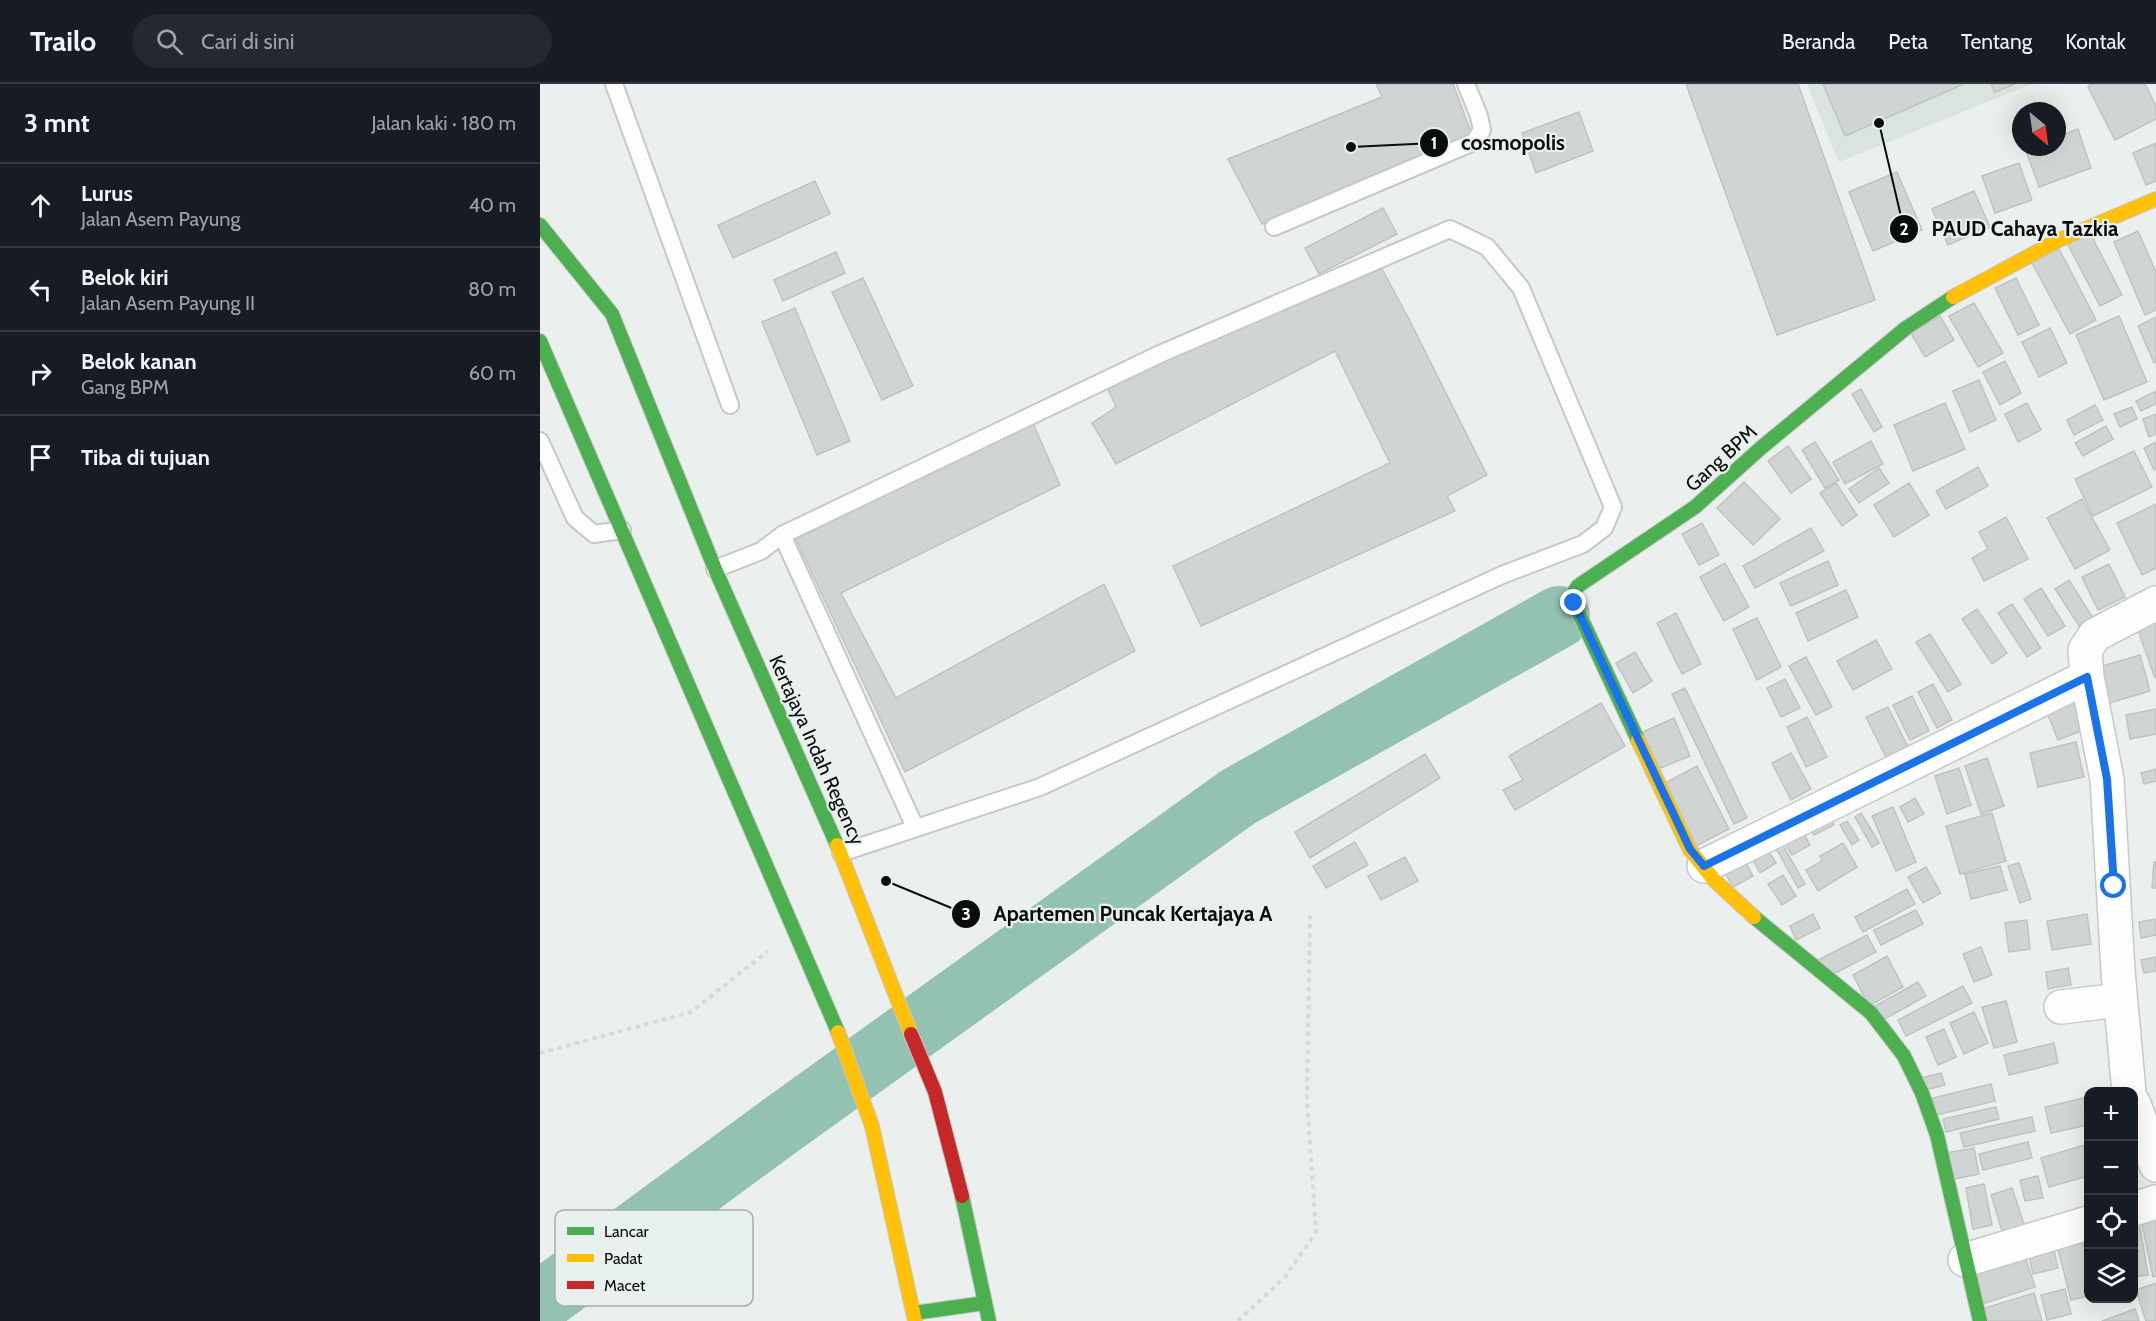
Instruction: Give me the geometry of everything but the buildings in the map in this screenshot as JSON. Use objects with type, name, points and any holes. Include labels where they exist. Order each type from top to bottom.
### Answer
[{"type":"street","name":"Gang BPM","points":[[1980,1321],[1936,1135],[1922,1093],[1904,1056],[1871,1013],[1725,891],[1690,849],[1574,603],[1574,592],[1578,586],[1695,507],[1762,447],[1906,328],[1952,298],[2057,241],[2156,199]]},
{"type":"street","name":"Kertajaya Indah Regency","points":[[540,225],[612,314],[715,569],[841,853],[935,1092],[968,1216],[989,1321]]},
{"type":"street","points":[[540,341],[843,1043],[872,1126],[914,1317],[985,1303]]},
{"type":"street","points":[[2129,1087],[2120,1000],[2107,779],[2087,677],[2085,650],[2095,634],[2156,603]]},
{"type":"street","points":[[1704,866],[2087,677]]},
{"type":"street","points":[[2061,1007],[2120,1000]]},
{"type":"street","points":[[2138,1117],[2156,1165]]},
{"type":"street","points":[[2138,1207],[2156,1202]]},
{"type":"street","points":[[1965,1260],[2084,1223]]},
{"type":"lane","points":[[614,84],[729,405]]},
{"type":"lane","points":[[1274,227],[1474,142],[1482,130],[1466,84]]},
{"type":"lane","points":[[715,569],[761,551],[782,535],[1160,354],[1450,229],[1487,247],[1521,288],[1612,507],[1604,528],[1583,544],[1502,575],[1040,787],[841,853]]},
{"type":"lane","points":[[540,441],[575,518],[594,534],[622,530]]},
{"type":"lane","points":[[782,535],[915,827]]},
{"type":"path","points":[[1238,1321],[1286,1277],[1316,1232],[1307,1100],[1310,915]]},
{"type":"path","points":[[540,1053],[691,1012],[794,930]]},
{"type":"shaded area","points":[[1807,84],[2032,84],[1839,162]]},
{"type":"waterway","points":[[665,1210],[1238,797],[1559,617]]},
{"type":"waterway","points":[[540,1302],[555,1291]]},
{"type":"traffic: fast","points":[[540,225],[612,314],[715,569],[837,845]]},
{"type":"traffic: fast","points":[[1638,740],[1574,603],[1574,592],[1578,586],[1695,507],[1762,447],[1906,328],[1953,297]]},
{"type":"traffic: fast","points":[[540,341],[838,1032]]},
{"type":"traffic: fast","points":[[1754,917],[1871,1013],[1904,1056],[1922,1093],[1937,1135],[1980,1321]]},
{"type":"traffic: fast","points":[[962,1196],[989,1321]]},
{"type":"traffic: fast","points":[[914,1313],[985,1303]]},
{"type":"traffic: slow","points":[[1953,297],[2057,241],[2156,199]]},
{"type":"traffic: slow","points":[[1638,740],[1690,850],[1715,881],[1754,917]]},
{"type":"traffic: slow","points":[[837,845],[911,1034]]},
{"type":"traffic: slow","points":[[838,1032],[872,1126],[915,1321]]},
{"type":"traffic: jam","points":[[911,1034],[935,1092],[962,1196]]},
{"type":"place","name":"PAUD Cahaya Tazkia","points":[[1879,123]]},
{"type":"place","name":"cosmopolis","points":[[1351,147]]},
{"type":"place","name":"Apartemen Puncak Kertajaya A","points":[[886,881]]},
{"type":"route","points":[[1574,603],[1690,849],[1704,866],[2087,677],[2107,779],[2114,886]]}]
